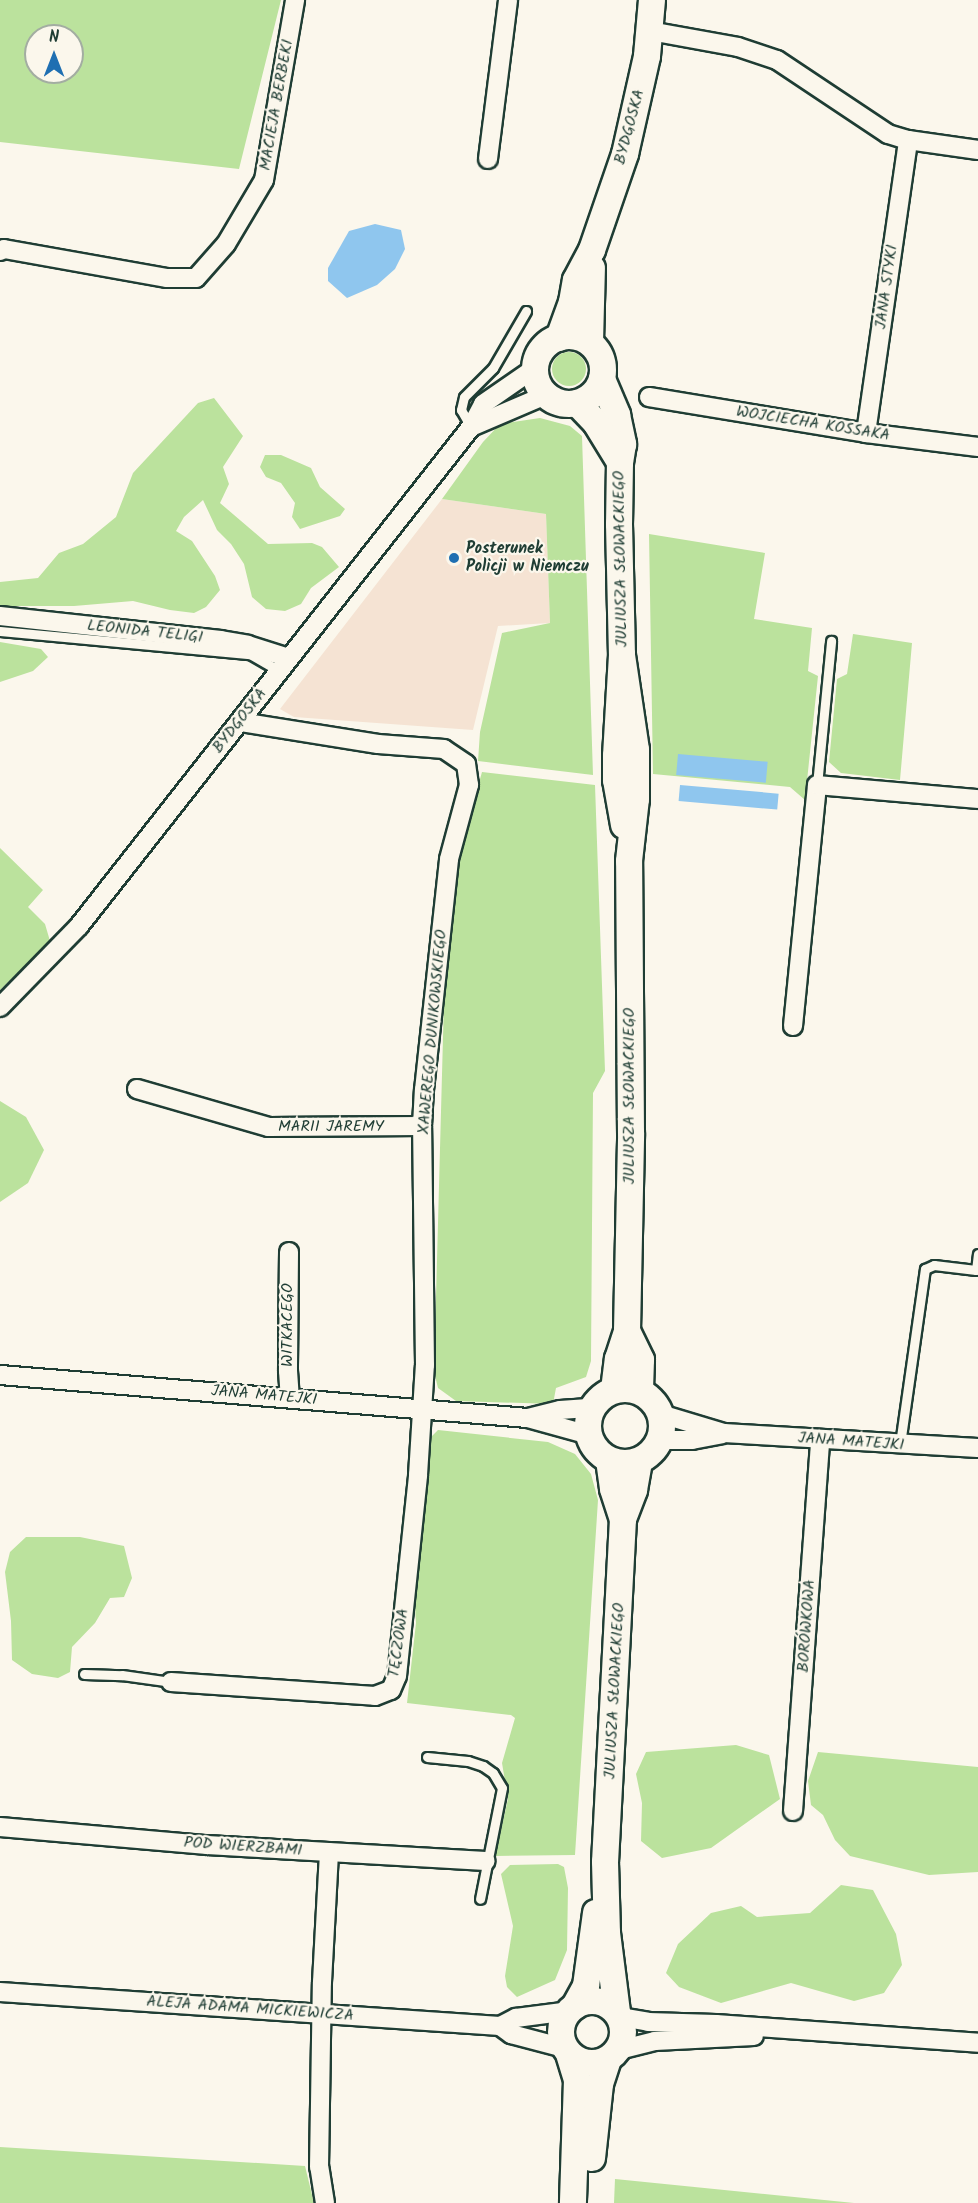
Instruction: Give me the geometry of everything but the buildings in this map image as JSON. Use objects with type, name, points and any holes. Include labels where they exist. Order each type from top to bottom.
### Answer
[{"type":"street","name":"MACIEJA BERBEKI","points":[[0,250],[167,278],[196,278],[226,244],[264,180],[295,0]]},
{"type":"street","points":[[488,159],[508,0]]},
{"type":"street","name":"BYDGOSKA","points":[[559,338],[572,302],[576,280],[592,250],[624,154],[643,76],[652,0]]},
{"type":"street","points":[[650,31],[738,48],[777,60],[879,128],[909,140],[978,150]]},
{"type":"street","name":"JANA STYKI","points":[[866,433],[909,140]]},
{"type":"street","name":"BYDGOSKA","points":[[590,342],[592,250]]},
{"type":"street","points":[[570,335],[590,342],[600,356],[602,379],[589,398],[577,403],[556,402],[538,386],[535,368],[542,349],[559,338],[570,335]]},
{"type":"street","name":"BYDGOSKA","points":[[0,1007],[79,926],[471,427],[483,404],[535,368]]},
{"type":"street","name":"JULIUSZA SŁOWACKIEGO","points":[[602,379],[621,429],[623,444],[620,462],[622,655],[616,780],[629,861],[631,1133],[627,1331],[618,1359],[614,1390]]},
{"type":"street","name":"BYDGOSKA","points":[[471,427],[546,395]]},
{"type":"street","name":"WOJCIECHA KOSSAKA","points":[[649,397],[866,433],[978,447]]},
{"type":"street","name":"JULIUSZA SŁOWACKIEGO","points":[[577,403],[596,423],[620,462]]},
{"type":"street","name":"LEONIDA TELIGI","points":[[0,616],[221,640],[248,645],[284,665]]},
{"type":"street","name":"XAWEREGO DUNIKOWSKIEGO","points":[[240,722],[378,744],[444,749],[466,764],[469,785],[449,859],[422,1126],[425,1365],[421,1411]]},
{"type":"street","points":[[794,1026],[817,785],[978,799]]},
{"type":"street","name":"MARII JAREMY","points":[[137,1089],[269,1127],[422,1126]]},
{"type":"street","name":"WITKACEGO","points":[[289,1252],[288,1371],[290,1398]]},
{"type":"street","name":"JULIUSZA SŁOWACKIEGO","points":[[627,1331],[640,1360],[640,1391]]},
{"type":"street","name":"JANA MATEJKI","points":[[0,1375],[528,1418],[589,1435]]},
{"type":"street","points":[[627,1388],[640,1391],[649,1396],[661,1414],[663,1427],[660,1440],[651,1453],[639,1461],[624,1463],[609,1460],[593,1445],[589,1435],[588,1421],[592,1408],[605,1394],[614,1390],[627,1388]]},
{"type":"street","name":"JANA MATEJKI","points":[[528,1418],[560,1410],[592,1408]]},
{"type":"street","name":"TĘCZOWA","points":[[171,1683],[375,1696],[391,1690],[397,1676],[418,1475],[421,1411]]},
{"type":"street","name":"JANA MATEJKI","points":[[661,1414],[724,1433],[978,1448]]},
{"type":"street","name":"JANA MATEJKI","points":[[660,1440],[692,1440],[724,1433]]},
{"type":"street","name":"BORÓWKOWA","points":[[793,1811],[820,1440]]},
{"type":"street","name":"JULIUSZA SŁOWACKIEGO","points":[[609,1460],[613,1489],[623,1519]]},
{"type":"street","name":"JULIUSZA SŁOWACKIEGO","points":[[619,2015],[607,1933],[605,1862],[623,1519],[634,1490],[639,1461]]},
{"type":"street","name":"POD WIERZBAMI","points":[[0,1827],[207,1845],[486,1861]]},
{"type":"street","points":[[325,2203],[320,2167],[322,2014],[329,1852]]},
{"type":"street","name":"JULIUSZA SŁOWACKIEGO","points":[[572,2008],[586,1986],[591,1937],[605,1862]]},
{"type":"street","name":"ALEJA ADAMA MICKIEWICZA","points":[[0,1992],[500,2026],[516,2018],[572,2008]]},
{"type":"street","points":[[573,2203],[577,2080],[561,2029],[572,2008],[596,2001],[605,2003],[619,2015],[648,2022],[716,2024],[978,2043]]},
{"type":"street","points":[[586,2203],[600,2084],[624,2036],[619,2015]]},
{"type":"street","name":"ALEJA ADAMA MICKIEWICZA","points":[[500,2026],[511,2034],[567,2051]]},
{"type":"street","points":[[567,2051],[590,2064],[655,2041],[819,2033]]},
{"type":"lane","points":[[471,427],[461,410],[464,397],[493,368],[526,311]]},
{"type":"lane","points":[[0,631],[250,654],[284,665]]},
{"type":"lane","points":[[817,785],[831,641]]},
{"type":"lane","points":[[900,1444],[925,1269],[934,1265],[976,1270],[978,1254]]},
{"type":"lane","points":[[84,1674],[122,1675],[171,1683]]},
{"type":"lane","points":[[427,1757],[468,1761],[483,1766],[494,1773],[502,1788],[480,1899]]},
{"type":"shaded area","points":[[442,499],[546,514],[550,623],[498,626],[473,730],[294,717],[280,709]]},
{"type":"green space","points":[[0,0],[281,0],[239,169],[0,142]]},
{"type":"green space","points":[[569,352],[581,357],[586,369],[581,381],[569,386],[557,381],[552,369],[557,357]]},
{"type":"green space","points":[[214,398],[243,436],[223,467],[229,484],[220,503],[268,544],[312,543],[322,547],[339,567],[311,588],[301,604],[285,611],[266,609],[252,597],[244,564],[231,544],[217,530],[203,500],[184,517],[176,531],[192,541],[215,576],[220,590],[206,607],[194,613],[133,601],[74,606],[0,606],[0,582],[38,578],[59,553],[83,544],[116,517],[133,473],[198,403]]},
{"type":"green space","points":[[540,418],[570,426],[582,436],[593,775],[478,761],[480,732],[502,633],[550,623],[546,514],[442,499],[483,442],[500,424]]},
{"type":"green space","points":[[265,455],[281,455],[311,468],[320,487],[345,509],[340,516],[300,529],[292,517],[295,503],[281,483],[266,477],[260,467]]},
{"type":"green space","points":[[649,534],[765,553],[754,619],[812,628],[808,671],[818,676],[805,800],[790,787],[653,774]]},
{"type":"green space","points":[[853,634],[912,643],[900,780],[841,773],[829,762],[837,679],[847,674]]},
{"type":"green space","points":[[0,642],[41,649],[48,657],[33,671],[0,682]]},
{"type":"green space","points":[[482,772],[595,785],[605,1071],[593,1093],[591,1361],[586,1377],[556,1388],[553,1404],[456,1401],[438,1388],[434,1372],[444,1000],[457,860]]},
{"type":"green space","points":[[0,848],[43,890],[28,907],[45,924],[50,941],[0,990]]},
{"type":"green space","points":[[0,1101],[26,1117],[44,1150],[28,1183],[0,1202]]},
{"type":"green space","points":[[438,1430],[548,1442],[575,1454],[591,1474],[598,1500],[575,1855],[495,1856],[508,1799],[502,1763],[515,1718],[511,1715],[407,1703],[416,1623],[413,1574],[429,1439]]},
{"type":"green space","points":[[26,1537],[80,1537],[124,1546],[132,1578],[124,1597],[110,1598],[95,1623],[72,1647],[70,1672],[58,1678],[32,1674],[12,1660],[11,1621],[5,1572],[10,1552]]},
{"type":"green space","points":[[736,1745],[769,1755],[780,1799],[711,1848],[662,1858],[641,1841],[642,1803],[636,1774],[646,1752]]},
{"type":"green space","points":[[818,1752],[978,1767],[978,1872],[929,1875],[850,1856],[835,1840],[823,1815],[811,1805],[808,1781]]},
{"type":"green space","points":[[558,1864],[564,1867],[568,1888],[567,1950],[555,1980],[517,1997],[507,1987],[505,1976],[513,1926],[501,1874],[510,1865]]},
{"type":"green space","points":[[841,1885],[873,1890],[896,1934],[902,1965],[884,1993],[854,2001],[791,1983],[721,2003],[679,1987],[666,1973],[678,1944],[711,1913],[741,1906],[757,1917],[810,1913]]},
{"type":"green space","points":[[0,2147],[305,2166],[314,2203],[0,2203]]},
{"type":"green space","points":[[615,2179],[854,2203],[614,2203]]},
{"type":"water","points":[[375,224],[401,230],[405,249],[395,269],[377,285],[347,298],[328,281],[328,268],[349,231]]},
{"type":"water","points":[[678,754],[768,762],[766,783],[676,775]]},
{"type":"water","points":[[680,785],[779,794],[777,810],[679,801]]},
{"type":"place","name":"Posterunek Policji w Niemczu","points":[[454,558]]}]
